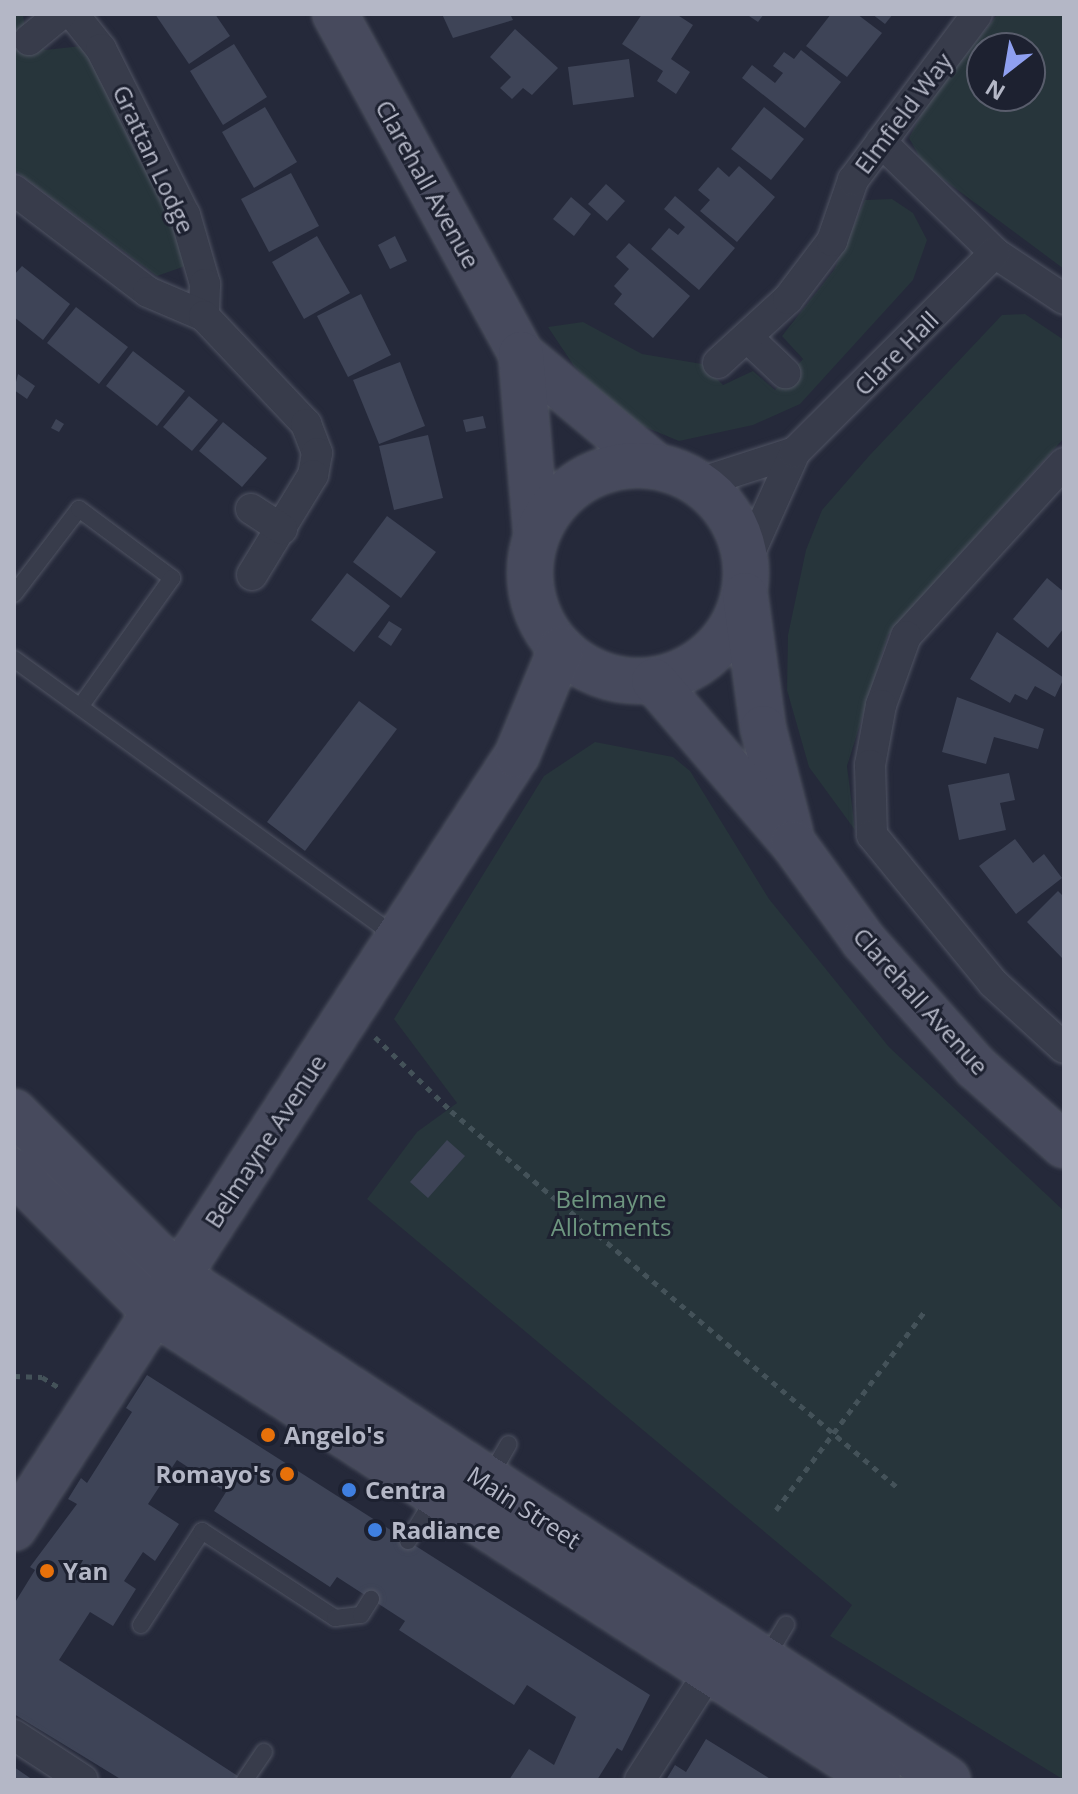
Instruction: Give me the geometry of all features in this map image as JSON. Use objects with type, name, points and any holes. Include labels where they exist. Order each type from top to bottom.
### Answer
[{"type":"street","points":[[29,40],[61,14]]},
{"type":"street","name":"Grattan Lodge","points":[[73,14],[101,49],[185,215],[205,284],[204,316]]},
{"type":"street","name":"Clarehall Avenue","points":[[335,14],[521,354],[654,465]]},
{"type":"street","name":"Elmfield Way","points":[[718,363],[749,339],[832,241],[853,180],[977,14]]},
{"type":"street","points":[[881,142],[995,253],[1064,299]]},
{"type":"street","points":[[14,190],[148,292],[204,316],[306,424],[317,453],[282,529],[252,575]]},
{"type":"street","name":"Clare Hall","points":[[745,578],[795,452],[995,253]]},
{"type":"street","points":[[749,339],[785,373]]},
{"type":"street","name":"Clarehall Avenue","points":[[521,354],[536,533]]},
{"type":"street","name":"Clare Hall","points":[[699,483],[795,452]]},
{"type":"street","points":[[1064,463],[906,636],[881,705],[870,765],[872,835],[993,983],[1064,1048]]},
{"type":"street","points":[[654,465],[699,483],[722,504],[745,578],[713,652],[654,681],[598,674],[561,649],[540,621],[530,587],[536,533],[576,483],[609,468],[654,465]]},
{"type":"street","points":[[251,509],[282,529]]},
{"type":"street","name":"Clarehall Avenue","points":[[745,578],[763,728],[793,843]]},
{"type":"street","name":"Belmayne Avenue","points":[[14,1528],[517,755],[561,649]]},
{"type":"street","name":"Belmayne Avenue","points":[[517,755],[598,674]]},
{"type":"street","name":"Clarehall Avenue","points":[[654,681],[793,843],[864,941],[976,1067],[1064,1145]]},
{"type":"street","name":"Main Street","points":[[14,1112],[178,1276],[486,1482],[948,1780]]},
{"type":"street","name":"Main Street","points":[[14,1171],[154,1312],[878,1780]]},
{"type":"street","points":[[640,1780],[709,1672]]},
{"type":"street","points":[[14,1735],[83,1780]]},
{"type":"lane","points":[[14,594],[79,509],[172,578],[80,707]]},
{"type":"lane","points":[[14,659],[398,938]]},
{"type":"lane","points":[[486,1482],[509,1444]]},
{"type":"lane","points":[[408,1541],[437,1494]]},
{"type":"lane","points":[[141,1625],[202,1531],[335,1618],[361,1615],[371,1599]]},
{"type":"lane","points":[[763,1663],[786,1625]]},
{"type":"lane","points":[[245,1780],[264,1752]]},
{"type":"path","points":[[344,1020],[381,1041],[451,1111],[898,1488]]},
{"type":"path","points":[[776,1510],[924,1312]]},
{"type":"path","points":[[14,1376],[42,1377],[91,1409]]},
{"type":"green space","points":[[14,14],[23,14],[25,31],[45,50],[82,46],[171,210],[188,265],[157,276],[14,170]]},
{"type":"green space","points":[[998,14],[1064,14],[1064,269],[924,165],[909,138],[927,103],[966,54],[966,112],[1046,112],[1046,32],[984,32]]},
{"type":"green space","points":[[892,199],[913,213],[927,240],[913,280],[800,404],[753,425],[679,441],[626,419],[574,366],[548,327],[583,322],[642,354],[702,364],[723,385],[753,371],[775,390],[803,359],[782,336],[834,270],[865,200]]},
{"type":"green space","points":[[1025,314],[1064,340],[1064,438],[888,635],[847,766],[855,830],[809,767],[787,690],[788,635],[806,550],[822,510],[869,456],[1002,315]]},
{"type":"green space","name":"Belmayne Allotments","points":[[595,742],[673,757],[690,771],[769,899],[889,1047],[1064,1211],[1064,1780],[830,1636],[852,1605],[367,1199],[417,1132],[457,1103],[394,1019],[544,776]]},
{"type":"building","points":[[155,14],[215,14],[230,36],[189,64]]},
{"type":"building","points":[[442,14],[510,14],[513,20],[453,38]]},
{"type":"building","points":[[642,14],[676,14],[693,25],[671,59],[690,72],[676,94],[657,81],[663,71],[622,44]]},
{"type":"building","points":[[746,14],[764,14],[758,22]]},
{"type":"building","points":[[831,14],[857,14],[882,33],[847,77],[806,46]]},
{"type":"building","points":[[872,14],[893,14],[885,24]]},
{"type":"building","points":[[515,29],[558,68],[532,95],[523,88],[512,99],[500,88],[511,77],[490,57]]},
{"type":"building","points":[[234,44],[267,97],[223,125],[190,71]]},
{"type":"building","points":[[801,50],[841,82],[805,128],[742,78],[752,65],[775,83],[783,73],[773,66],[784,52],[794,59]]},
{"type":"building","points":[[629,59],[634,97],[573,105],[568,67]]},
{"type":"building","points":[[265,107],[297,162],[254,188],[222,132]]},
{"type":"building","points":[[764,107],[804,139],[771,180],[731,149]]},
{"type":"building","points":[[739,166],[775,197],[737,242],[700,211],[710,200],[698,190],[718,167],[729,177]]},
{"type":"building","points":[[291,173],[319,226],[269,252],[241,199]]},
{"type":"building","points":[[606,184],[625,201],[607,221],[588,204]]},
{"type":"building","points":[[675,196],[735,248],[699,290],[651,249],[669,228],[678,235],[685,227],[664,209]]},
{"type":"building","points":[[571,197],[591,214],[574,236],[553,219]]},
{"type":"building","points":[[317,236],[350,293],[304,319],[272,262]]},
{"type":"building","points":[[395,236],[407,261],[390,269],[378,245]]},
{"type":"building","points":[[629,243],[690,296],[653,338],[614,304],[622,294],[614,286],[629,269],[616,257]]},
{"type":"building","points":[[22,266],[70,304],[43,340],[14,317],[14,275]]},
{"type":"building","points":[[361,294],[391,355],[348,377],[317,316]]},
{"type":"building","points":[[76,307],[128,347],[99,384],[47,343]]},
{"type":"building","points":[[133,351],[185,391],[157,426],[106,386]]},
{"type":"building","points":[[400,362],[425,426],[379,444],[353,380]]},
{"type":"building","points":[[18,374],[35,386],[27,399],[14,390]]},
{"type":"building","points":[[189,396],[218,420],[192,451],[163,427]]},
{"type":"building","points":[[483,416],[486,428],[466,432],[463,420]]},
{"type":"building","points":[[56,419],[64,424],[59,432],[51,428]]},
{"type":"building","points":[[223,422],[267,458],[242,487],[199,451]]},
{"type":"building","points":[[428,435],[443,498],[394,510],[379,446]]},
{"type":"building","points":[[387,516],[436,552],[401,598],[353,562]]},
{"type":"building","points":[[347,573],[390,606],[354,652],[311,620]]},
{"type":"building","points":[[1047,578],[1064,592],[1064,628],[1048,648],[1013,619]]},
{"type":"building","points":[[389,621],[402,629],[391,646],[378,637]]},
{"type":"building","points":[[997,632],[1064,678],[1055,697],[1035,686],[1027,700],[1015,694],[1010,703],[970,679]]},
{"type":"building","points":[[957,697],[1044,729],[1038,749],[994,737],[986,764],[942,752]]},
{"type":"building","points":[[359,701],[397,729],[305,851],[267,822]]},
{"type":"building","points":[[1009,773],[1015,800],[1000,803],[1006,830],[959,840],[948,785]]},
{"type":"building","points":[[1015,839],[1033,863],[1044,854],[1062,878],[1016,914],[979,866]]},
{"type":"building","points":[[1058,891],[1064,897],[1064,960],[1027,922]]},
{"type":"building","points":[[447,1140],[465,1156],[428,1198],[410,1182]]},
{"type":"building","points":[[147,1375],[650,1695],[622,1751],[617,1748],[597,1780],[509,1780],[529,1749],[554,1765],[576,1717],[527,1685],[514,1705],[399,1630],[405,1621],[337,1577],[330,1587],[214,1511],[226,1492],[177,1460],[148,1504],[179,1524],[155,1561],[143,1552],[124,1581],[136,1589],[113,1626],[90,1612],[59,1660],[244,1780],[122,1780],[14,1714],[14,1604],[35,1570],[30,1567],[77,1504],[68,1499],[81,1478],[87,1483],[132,1412],[126,1408]]},
{"type":"building","points":[[706,1739],[772,1780],[666,1780],[675,1765],[686,1772]]},
{"type":"building","points":[[14,1767],[33,1780],[14,1780]]},
{"type":"place","name":"Angelo's","points":[[268,1435]]},
{"type":"place","name":"Romayo's","points":[[287,1474]]},
{"type":"place","name":"Centra","points":[[349,1490]]},
{"type":"place","name":"Radiance","points":[[375,1530]]},
{"type":"place","name":"Yan","points":[[47,1571]]}]
